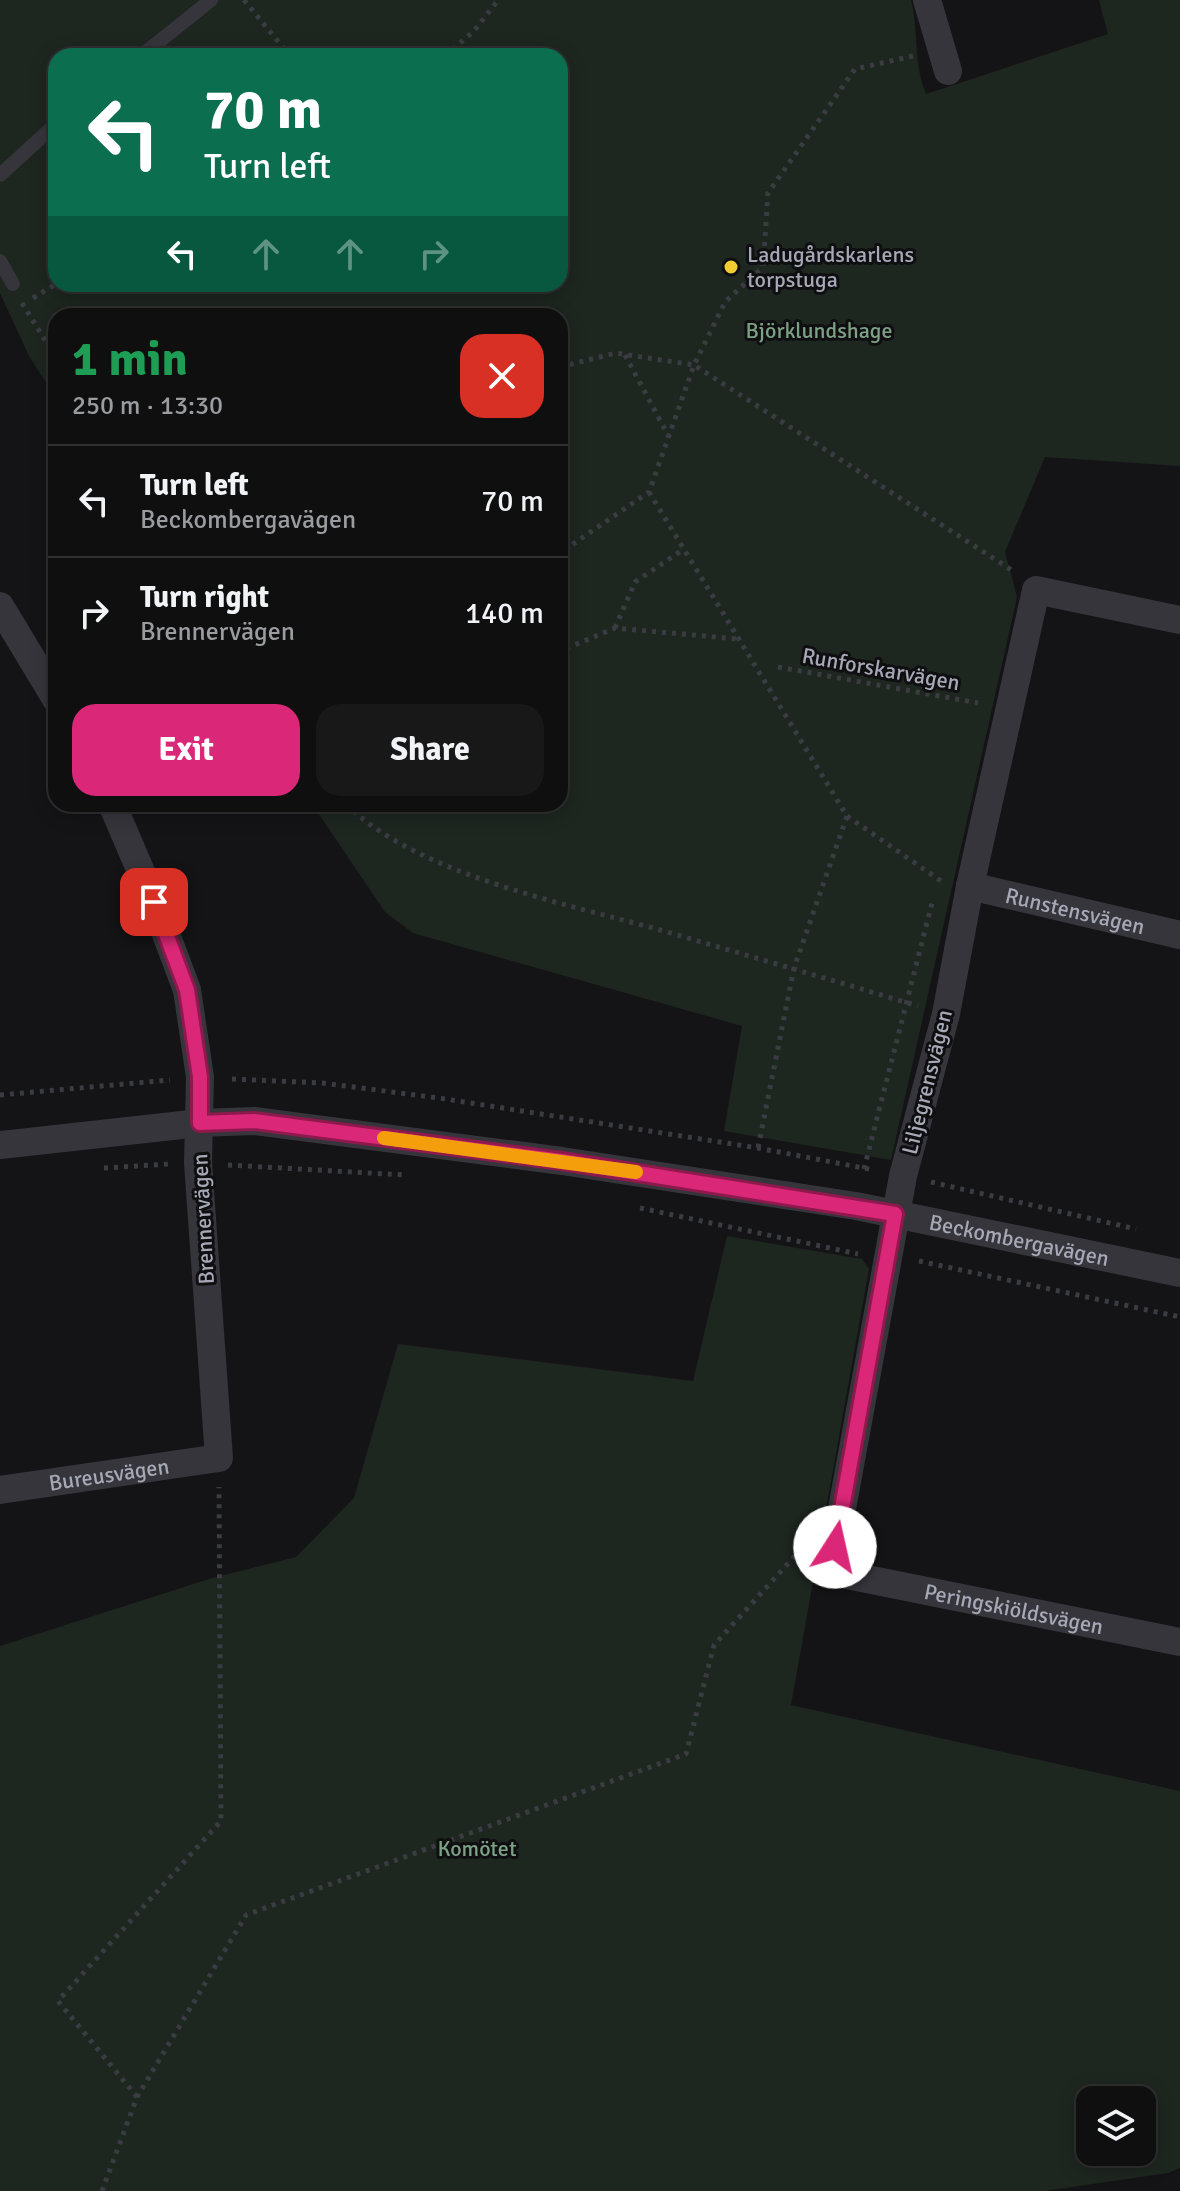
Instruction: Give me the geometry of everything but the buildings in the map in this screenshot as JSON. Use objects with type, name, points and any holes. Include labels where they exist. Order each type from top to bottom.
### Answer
[{"type":"street","points":[[927,0],[945,60]]},
{"type":"street","points":[[1036,590],[1180,620]]},
{"type":"street","name":"Liljegrensvägen","points":[[847,1575],[835,1547],[886,1260],[946,1014],[970,886],[1036,590]]},
{"type":"street","points":[[0,606],[48,686]]},
{"type":"street","name":"Brennervägen","points":[[115,812],[187,990],[200,1077],[198,1163],[219,1458]]},
{"type":"street","name":"Runstensvägen","points":[[970,886],[1180,935]]},
{"type":"street","name":"Beckombergavägen","points":[[0,1145],[200,1123],[254,1121],[562,1161],[856,1206],[1180,1273]]},
{"type":"street","name":"Bureusvägen","points":[[0,1490],[219,1458]]},
{"type":"street","name":"Peringskiöldsvägen","points":[[847,1575],[1180,1642]]},
{"type":"lane","points":[[151,48],[211,0]]},
{"type":"lane","points":[[0,175],[48,131]]},
{"type":"lane","points":[[0,261],[13,284]]},
{"type":"path","points":[[244,0],[283,48]]},
{"type":"path","points":[[454,48],[474,31],[498,0]]},
{"type":"path","points":[[568,547],[649,492],[694,365],[725,302],[763,267],[768,193],[855,69],[945,60]]},
{"type":"path","points":[[13,284],[48,345]]},
{"type":"path","points":[[23,305],[48,289]]},
{"type":"path","points":[[568,365],[616,353],[694,365],[1009,568],[1036,590]]},
{"type":"path","points":[[624,354],[669,437]]},
{"type":"path","points":[[649,492],[847,816],[937,880],[970,886]]},
{"type":"path","points":[[615,628],[635,582],[684,549]]},
{"type":"path","points":[[1006,583],[1009,568]]},
{"type":"path","points":[[568,648],[615,628],[739,639]]},
{"type":"path","name":"Runforskarvägen","points":[[778,667],[978,703]]},
{"type":"path","points":[[975,718],[982,688]]},
{"type":"path","points":[[354,812],[421,856],[503,887],[946,1014]]},
{"type":"path","points":[[758,1148],[794,968],[847,816]]},
{"type":"path","points":[[937,880],[941,865]]},
{"type":"path","points":[[848,1252],[856,1206],[934,896]]},
{"type":"path","points":[[92,1169],[198,1163],[414,1176]]},
{"type":"path","points":[[631,1206],[886,1260],[924,1262],[1180,1317]]},
{"type":"path","points":[[137,2097],[58,2001],[221,1821],[219,1458]]},
{"type":"path","points":[[102,2191],[137,2097],[246,1915],[686,1754],[714,1645],[843,1504]]},
{"type":"green space","name":"Björklundshage","points":[[0,0],[911,0],[919,70],[926,94],[1108,34],[1099,0],[1180,0],[1180,466],[1045,457],[1005,552],[1017,597],[891,1160],[724,1131],[742,1026],[413,933],[385,912],[317,812],[568,812],[568,308],[48,308],[48,386],[29,356],[0,293]]},
{"type":"green space","name":"Komötet","points":[[727,1236],[862,1259],[869,1269],[791,1705],[1180,1791],[1180,2168],[1168,2173],[1045,2191],[0,2191],[0,1646],[212,1578],[296,1557],[354,1498],[398,1344],[693,1381]]},
{"type":"slow traffic","points":[[384,1138],[636,1172]]},
{"type":"place","name":"Ladugårdskarlens torpstuga","points":[[731,267]]},
{"type":"route","points":[[154,902],[187,990],[200,1077],[200,1123],[254,1121],[562,1161],[895,1214],[835,1547]]}]
